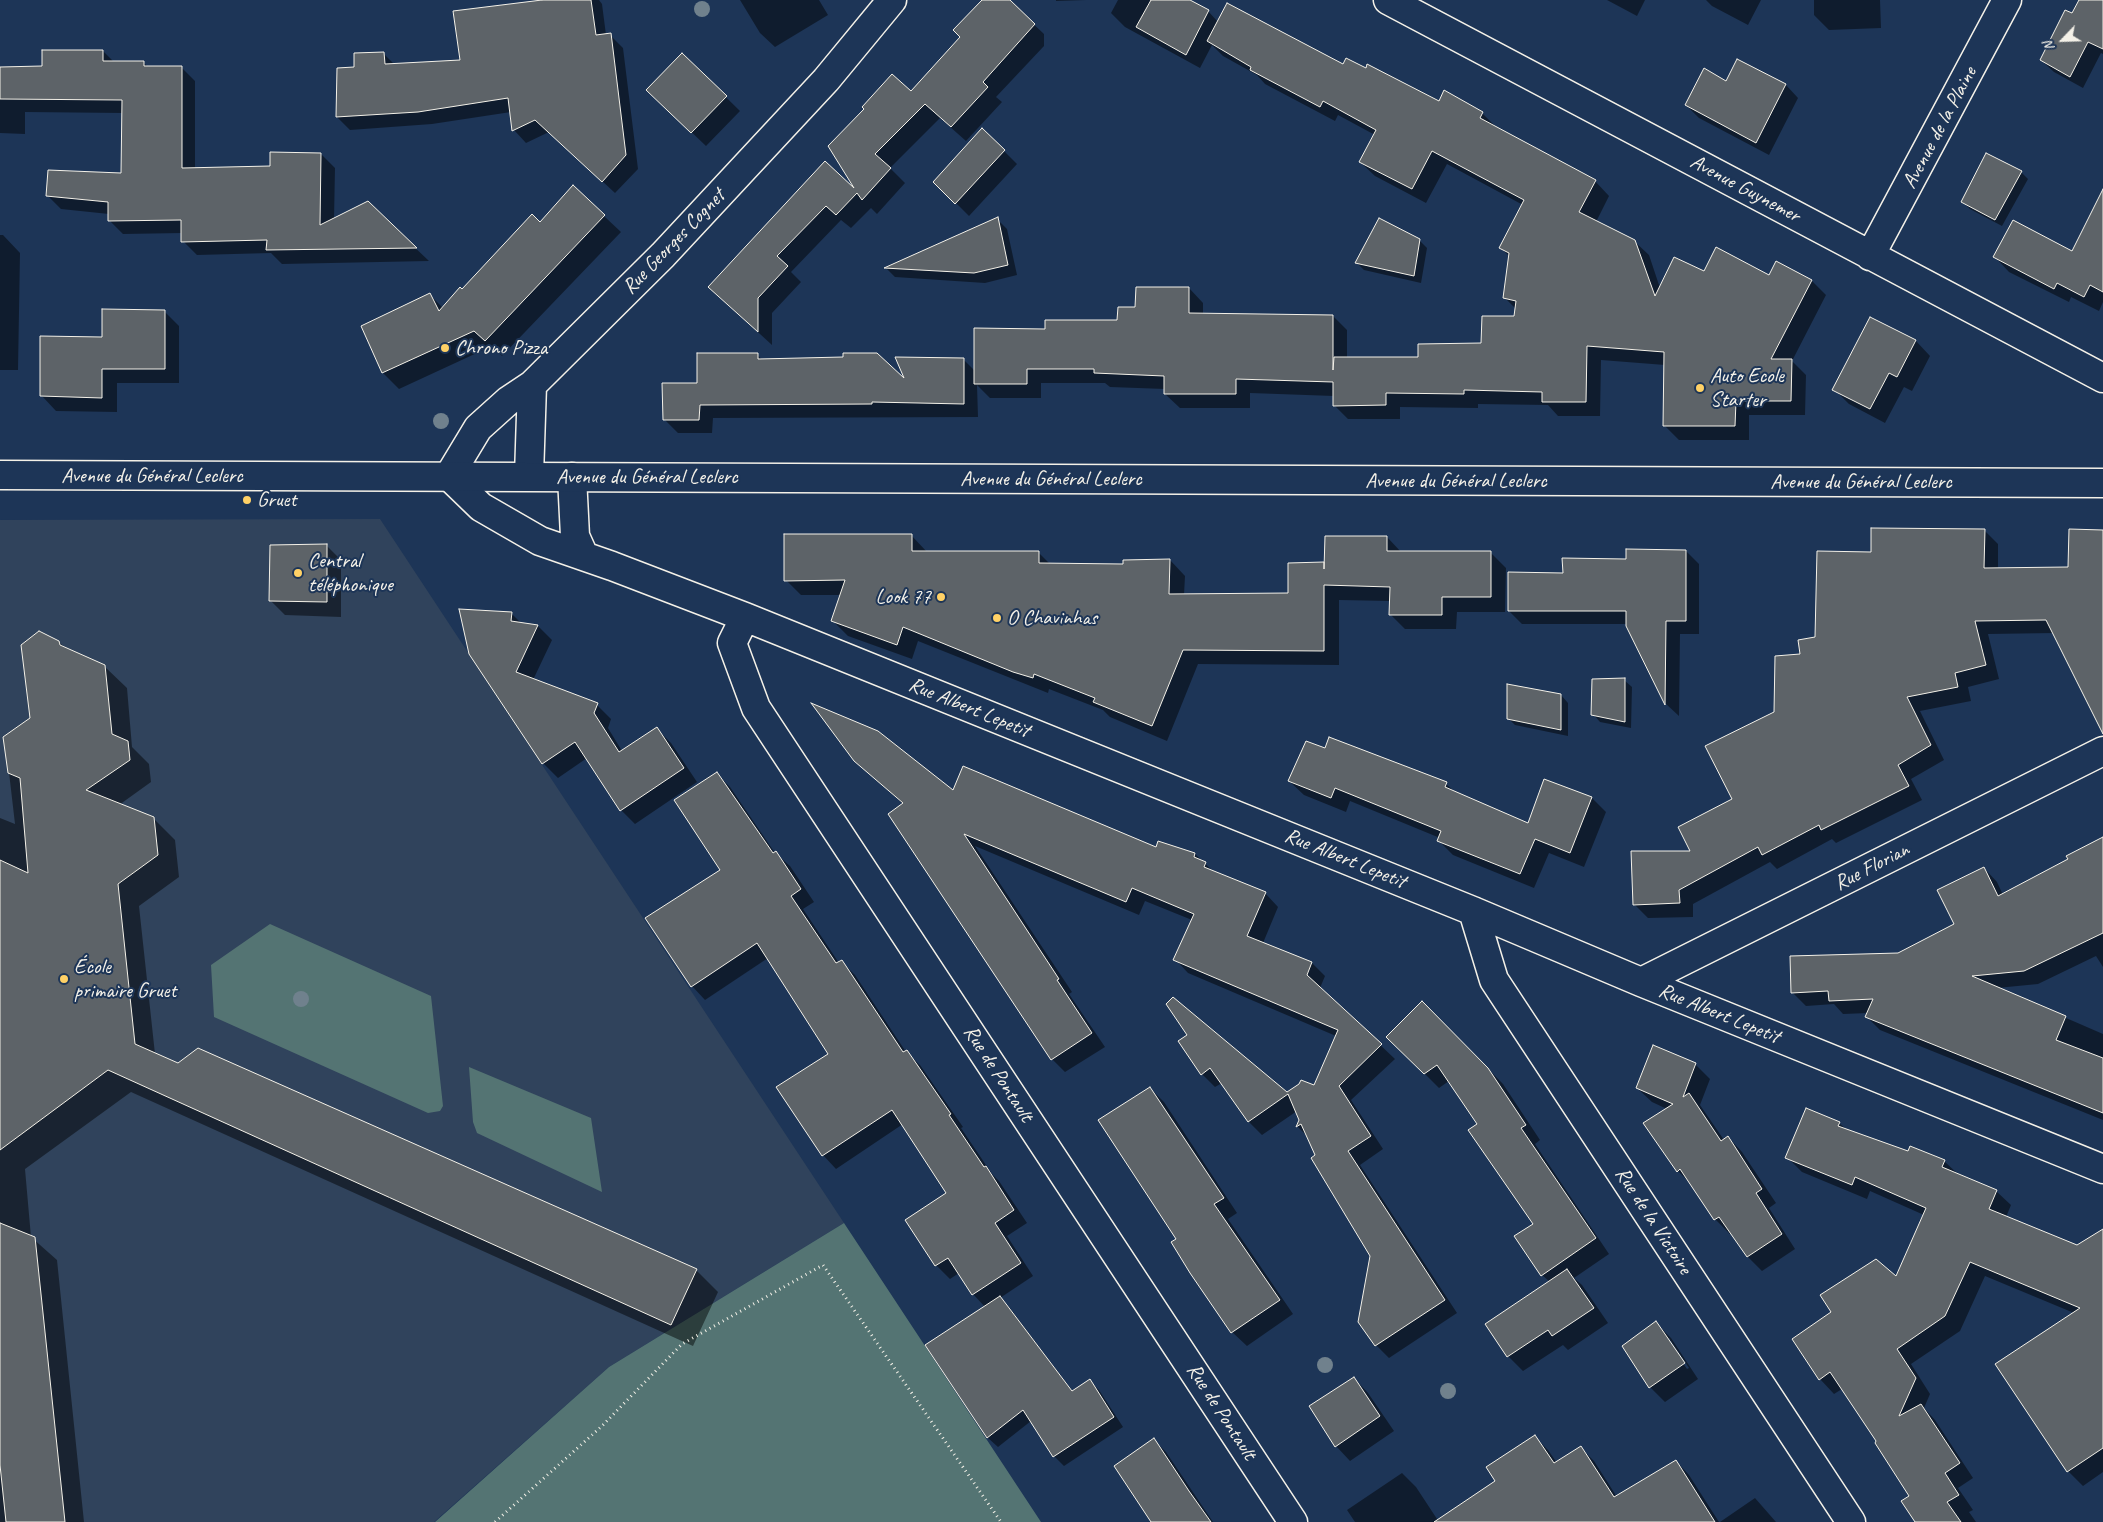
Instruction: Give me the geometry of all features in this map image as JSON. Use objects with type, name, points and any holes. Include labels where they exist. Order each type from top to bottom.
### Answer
[{"type":"street","name":"Rue Georges Cognet","points":[[449,476],[478,428],[508,401],[532,386],[663,255],[784,127],[826,80],[892,0]]},
{"type":"street","name":"Avenue Guynemer","points":[[1388,0],[2103,378]]},
{"type":"street","name":"Avenue de la Plaine","points":[[1870,256],[2007,0]]},
{"type":"street","points":[[529,476],[532,386]]},
{"type":"street","name":"Avenue du Général Leclerc","points":[[0,475],[2103,483]]},
{"type":"street","name":"Rue Albert Lepetit","points":[[449,476],[481,507],[540,542],[584,556],[745,617],[1473,911],[1642,982],[2103,1169]]},
{"type":"street","points":[[572,477],[575,536],[584,556]]},
{"type":"street","name":"Rue de Pontault","points":[[745,617],[732,643],[756,708],[1294,1522]]},
{"type":"street","name":"Rue Florian","points":[[1642,982],[2103,751]]},
{"type":"street","name":"Rue de la Victoire","points":[[1473,911],[1494,980],[1852,1522]]},
{"type":"path","points":[[495,1522],[602,1426],[682,1344],[823,1265],[1001,1522]]},
{"type":"shaded area","points":[[380,519],[844,1223],[609,1367],[434,1522],[0,1522],[0,520]]},
{"type":"green space","points":[[270,924],[431,996],[443,1106],[440,1111],[428,1113],[214,1017],[211,965]]},
{"type":"green space","points":[[469,1067],[591,1118],[602,1192],[477,1133],[473,1122]]},
{"type":"green space","points":[[844,1223],[1041,1522],[435,1522],[609,1367]]},
{"type":"building","points":[[542,0],[591,0],[596,35],[611,33],[626,155],[602,182],[535,120],[512,131],[508,98],[418,112],[336,117],[337,68],[354,67],[354,53],[384,52],[385,64],[460,60],[453,11]]},
{"type":"building","points":[[982,0],[1010,0],[1035,24],[983,82],[988,87],[951,127],[925,104],[875,154],[891,168],[862,200],[857,193],[836,215],[826,206],[777,256],[788,266],[758,298],[758,332],[708,287],[825,161],[854,188],[828,146],[864,109],[862,107],[892,74],[911,91],[960,37],[953,30]]},
{"type":"building","points":[[1151,0],[1190,0],[1209,10],[1186,55],[1136,27]]},
{"type":"building","points":[[2079,0],[2103,0],[2103,49],[2088,42],[2070,77],[2040,60],[2065,10],[2072,13]]},
{"type":"building","points":[[1227,3],[1343,64],[1346,58],[1366,68],[1367,64],[1439,101],[1444,90],[1483,112],[1480,118],[1596,180],[1579,212],[1635,240],[1655,296],[1674,257],[1704,271],[1716,247],[1769,275],[1776,261],[1812,280],[1771,359],[1792,359],[1791,401],[1736,401],[1735,426],[1663,426],[1664,352],[1587,346],[1586,402],[1542,402],[1542,392],[1464,390],[1464,394],[1386,393],[1386,405],[1333,406],[1333,382],[1236,379],[1236,394],[1164,394],[1164,376],[1094,373],[1094,369],[1027,369],[1027,384],[974,384],[974,328],[1045,329],[1045,320],[1117,320],[1118,307],[1135,307],[1136,287],[1189,287],[1189,313],[1333,315],[1333,370],[1334,357],[1418,357],[1418,344],[1481,343],[1482,316],[1514,316],[1516,301],[1503,298],[1509,253],[1499,248],[1524,200],[1432,151],[1412,189],[1359,162],[1376,130],[1323,101],[1320,107],[1250,70],[1251,67],[1207,41]]},
{"type":"building","points":[[42,50],[103,50],[103,61],[144,61],[144,66],[182,66],[182,168],[270,166],[270,152],[321,153],[320,225],[368,201],[417,248],[266,250],[267,240],[181,242],[181,220],[108,221],[108,202],[46,196],[48,170],[121,173],[122,100],[0,99],[0,67],[42,66]]},
{"type":"building","points":[[682,53],[727,96],[691,133],[646,90]]},
{"type":"building","points":[[1737,59],[1786,84],[1756,143],[1685,105],[1704,68],[1726,81]]},
{"type":"building","points":[[982,128],[1005,150],[955,204],[933,182]]},
{"type":"building","points":[[1986,153],[2022,171],[1995,220],[1961,202]]},
{"type":"building","points":[[573,185],[605,215],[485,341],[474,331],[382,373],[361,326],[430,293],[439,311],[532,214],[540,222]]},
{"type":"building","points":[[2103,189],[2103,292],[2090,285],[2084,297],[2057,283],[2054,289],[1993,257],[2013,220],[2072,251]]},
{"type":"building","points":[[998,217],[1008,265],[974,273],[884,268]]},
{"type":"building","points":[[1379,218],[1420,239],[1414,276],[1355,263]]},
{"type":"building","points":[[102,309],[165,310],[165,369],[102,369],[102,398],[40,396],[40,336],[102,337]]},
{"type":"building","points":[[1870,317],[1916,340],[1897,377],[1889,373],[1870,409],[1832,390]]},
{"type":"building","points":[[697,353],[758,353],[758,359],[843,357],[843,353],[877,353],[904,378],[895,357],[964,358],[964,404],[872,402],[872,404],[700,405],[699,420],[663,420],[662,383],[697,383]]},
{"type":"building","points":[[1871,528],[1985,529],[1984,568],[2068,567],[2069,529],[2103,530],[2103,734],[2046,620],[1975,621],[1986,665],[1955,673],[1958,687],[1907,697],[1931,745],[1898,765],[1909,786],[1821,830],[1819,825],[1762,855],[1758,847],[1679,890],[1680,903],[1633,905],[1631,851],[1690,851],[1678,827],[1732,799],[1705,746],[1774,712],[1775,656],[1800,654],[1798,640],[1815,637],[1817,551],[1871,552]]},
{"type":"building","points":[[784,534],[912,534],[912,551],[1039,551],[1039,563],[1123,564],[1123,560],[1170,559],[1169,594],[1288,593],[1288,563],[1324,562],[1324,569],[1325,536],[1387,536],[1387,551],[1491,551],[1491,597],[1442,597],[1442,615],[1389,615],[1390,587],[1324,585],[1324,651],[1183,650],[1152,726],[1093,702],[1095,698],[1034,674],[1033,678],[1013,672],[903,627],[897,645],[831,621],[845,580],[784,581]]},
{"type":"building","name":"Central téléphonique","points":[[327,544],[327,602],[269,601],[270,545]]},
{"type":"building","points":[[1626,549],[1686,550],[1686,621],[1666,621],[1665,705],[1626,626],[1626,611],[1508,611],[1508,572],[1563,573],[1562,558],[1626,559]]},
{"type":"building","points":[[459,609],[512,612],[511,621],[538,625],[516,672],[598,703],[594,713],[619,752],[657,727],[684,768],[620,811],[575,742],[542,764],[469,654]]},
{"type":"building","points":[[39,631],[59,641],[60,645],[105,665],[112,734],[128,741],[130,760],[86,790],[154,817],[158,855],[118,884],[135,1044],[178,1063],[198,1048],[697,1269],[671,1325],[108,1070],[0,1150],[0,860],[28,873],[20,778],[8,773],[3,737],[30,718],[21,645]]},
{"type":"building","points":[[1625,678],[1625,722],[1591,715],[1592,679]]},
{"type":"building","points":[[1507,684],[1561,694],[1561,730],[1507,719]]},
{"type":"building","points":[[811,703],[878,731],[953,790],[963,766],[1156,847],[1158,841],[1195,853],[1194,857],[1206,862],[1204,867],[1266,892],[1247,936],[1312,962],[1307,975],[1382,1044],[1339,1086],[1371,1136],[1348,1151],[1445,1300],[1375,1346],[1358,1322],[1370,1256],[1311,1158],[1315,1155],[1301,1124],[1296,1127],[1299,1120],[1288,1094],[1248,1122],[1210,1068],[1201,1075],[1178,1041],[1187,1035],[1166,1004],[1173,997],[1287,1092],[1299,1084],[1301,1080],[1314,1085],[1338,1030],[1173,960],[1194,914],[1132,888],[1126,902],[964,834],[1092,1033],[1051,1060],[888,814],[903,803],[854,761]]},
{"type":"building","points":[[1329,737],[1447,782],[1445,787],[1528,823],[1544,779],[1592,797],[1570,853],[1535,839],[1520,874],[1437,841],[1441,831],[1335,788],[1331,798],[1288,781],[1306,741],[1325,748]]},
{"type":"building","points":[[717,772],[773,853],[776,851],[801,889],[791,896],[836,963],[842,960],[903,1052],[907,1050],[1014,1210],[995,1223],[1021,1263],[972,1295],[948,1258],[935,1266],[905,1220],[946,1193],[892,1110],[822,1156],[776,1087],[828,1054],[757,943],[691,987],[645,918],[720,870],[674,800]]},
{"type":"building","points":[[2103,837],[2103,933],[2024,971],[1972,976],[2066,1016],[2056,1040],[2103,1058],[2103,1113],[1865,1017],[1873,999],[1829,1001],[1828,991],[1791,993],[1790,956],[1898,953],[1954,924],[1937,890],[1984,867],[1998,896],[2068,859],[2066,856]]},
{"type":"building","points":[[1422,1001],[1488,1068],[1526,1125],[1521,1128],[1596,1238],[1541,1276],[1514,1236],[1533,1224],[1468,1130],[1477,1124],[1437,1065],[1424,1074],[1386,1037]]},
{"type":"building","points":[[1653,1045],[1696,1063],[1683,1097],[1689,1093],[1721,1141],[1728,1136],[1762,1189],[1756,1193],[1782,1234],[1747,1257],[1719,1217],[1714,1220],[1680,1169],[1677,1172],[1643,1123],[1673,1104],[1636,1088]]},
{"type":"building","points":[[1150,1087],[1224,1198],[1214,1204],[1280,1300],[1231,1333],[1171,1242],[1176,1239],[1098,1120]]},
{"type":"building","points":[[1806,1108],[1840,1122],[1838,1126],[1908,1151],[1910,1146],[1945,1160],[1942,1167],[1997,1190],[1989,1209],[2077,1245],[2103,1229],[2103,1448],[2067,1472],[1995,1364],[2080,1308],[1970,1262],[1945,1316],[1897,1349],[1916,1378],[1899,1416],[1921,1404],[1960,1463],[1945,1473],[1959,1495],[1947,1502],[1961,1522],[1915,1522],[1901,1501],[1909,1496],[1875,1443],[1876,1441],[1830,1372],[1819,1380],[1792,1339],[1831,1312],[1820,1295],[1876,1259],[1896,1276],[1926,1208],[1855,1177],[1852,1185],[1785,1158]]},
{"type":"building","points":[[0,1223],[35,1237],[65,1522],[6,1522],[0,1465]]},
{"type":"building","points":[[1567,1269],[1594,1308],[1552,1336],[1548,1330],[1507,1357],[1485,1324]]},
{"type":"building","points":[[1000,1296],[1072,1391],[1090,1379],[1114,1417],[1053,1457],[1023,1410],[987,1438],[925,1345]]},
{"type":"building","points":[[1656,1321],[1685,1363],[1649,1388],[1622,1346]]},
{"type":"building","points":[[1354,1377],[1380,1416],[1335,1447],[1309,1406]]},
{"type":"building","points":[[1535,1435],[1554,1463],[1581,1446],[1614,1497],[1676,1460],[1715,1522],[1434,1522],[1495,1481],[1486,1467]]},
{"type":"building","points":[[1154,1438],[1211,1522],[1151,1522],[1114,1466]]},
{"type":"place","name":"Chrono Pizza","points":[[445,348]]},
{"type":"place","name":"Auto Ecole Starter","points":[[1700,388]]},
{"type":"place","name":"Gruet","points":[[247,500]]},
{"type":"place","name":"Central téléphonique","points":[[298,573]]},
{"type":"place","name":"Look 77","points":[[941,597]]},
{"type":"place","name":"O Chavinhas","points":[[997,618]]},
{"type":"place","name":"École primaire Gruet","points":[[64,979]]}]
